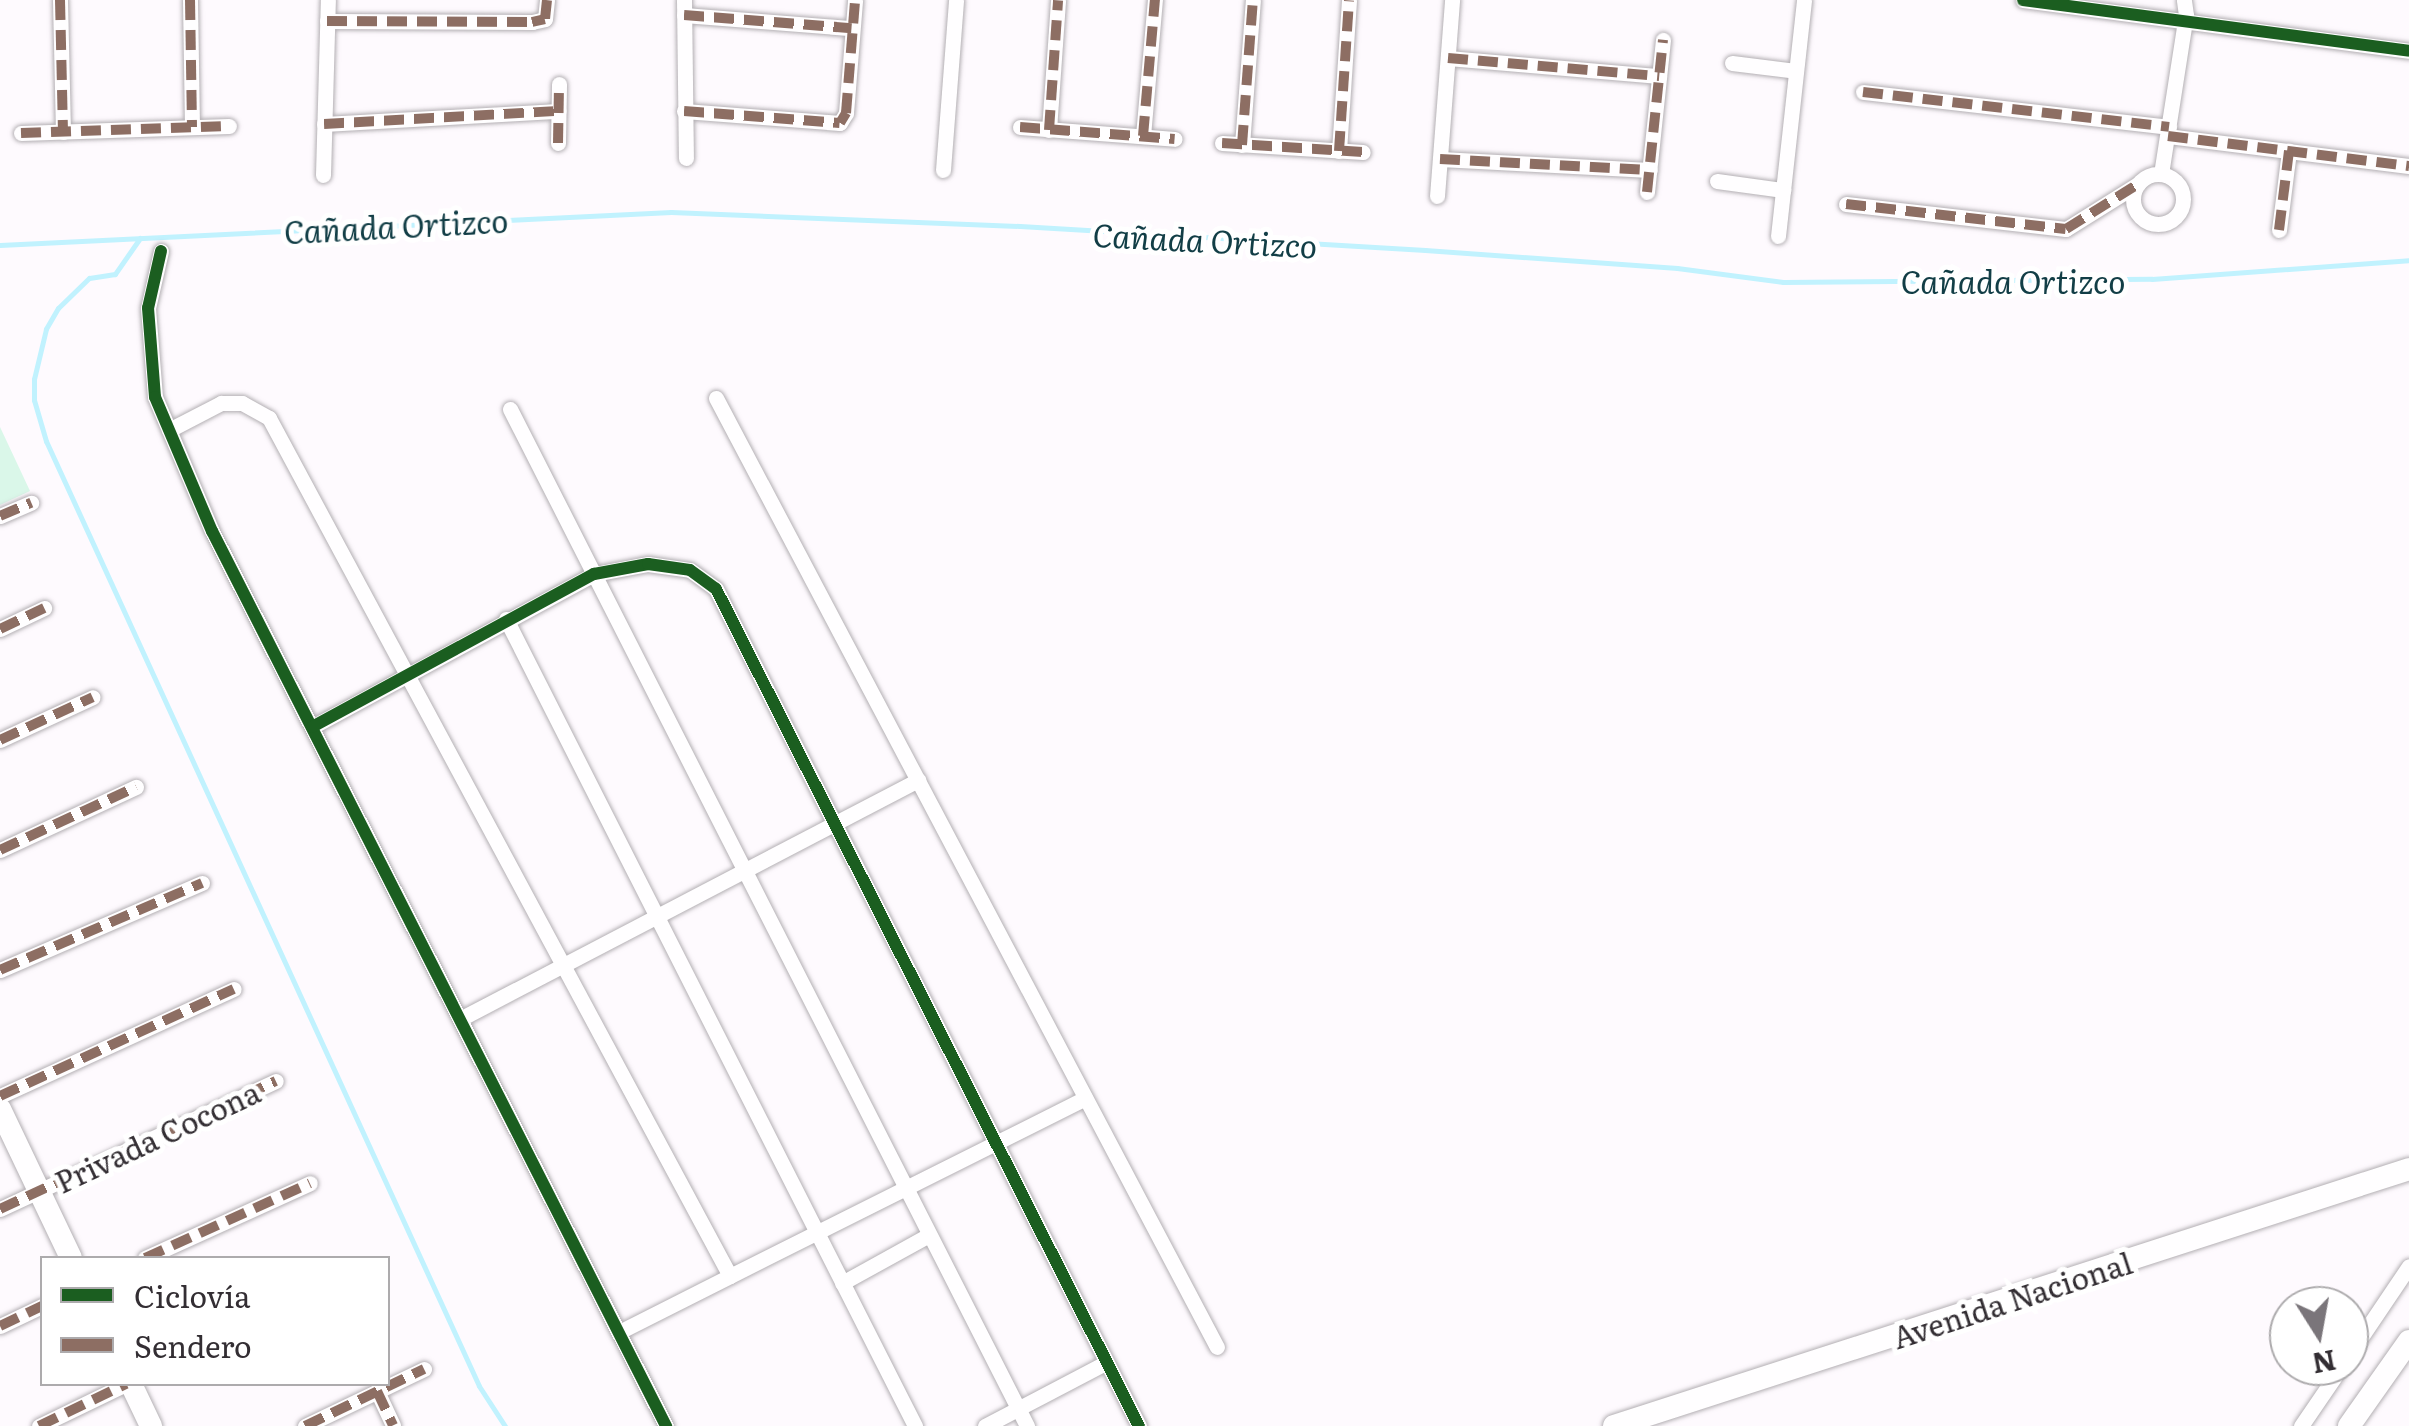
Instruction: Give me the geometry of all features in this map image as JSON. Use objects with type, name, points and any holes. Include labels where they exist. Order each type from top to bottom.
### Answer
[{"type":"main road","points":[[0,1109],[70,1256]]},
{"type":"main road","name":"Avenida Nacional","points":[[1614,1426],[2409,1169]]},
{"type":"main road","points":[[2350,1426],[2409,1341]]},
{"type":"main road","points":[[129,1386],[151,1426]]},
{"type":"street","points":[[60,0],[63,132]]},
{"type":"street","points":[[190,0],[192,128]]},
{"type":"street","points":[[323,175],[328,0]]},
{"type":"street","points":[[327,21],[532,22],[545,19],[547,0]]},
{"type":"street","points":[[684,111],[840,124],[846,113],[854,0]]},
{"type":"street","points":[[943,170],[956,0]]},
{"type":"street","points":[[1048,130],[1058,0]]},
{"type":"street","points":[[1143,136],[1155,0]]},
{"type":"street","points":[[1242,144],[1253,0]]},
{"type":"street","points":[[1339,151],[1349,0]]},
{"type":"street","points":[[1437,196],[1452,0]]},
{"type":"street","points":[[1778,236],[1804,0]]},
{"type":"street","points":[[2023,0],[2187,10],[2409,52]]},
{"type":"street","points":[[686,158],[684,7],[851,28]]},
{"type":"street","points":[[2161,174],[2187,10]]},
{"type":"street","points":[[1648,192],[1662,40]]},
{"type":"street","points":[[1448,58],[1659,76]]},
{"type":"street","points":[[1732,63],[1796,72]]},
{"type":"street","points":[[558,143],[559,84]]},
{"type":"street","points":[[1864,92],[2409,166]]},
{"type":"street","points":[[324,124],[559,111]]},
{"type":"street","points":[[21,134],[228,126]]},
{"type":"street","points":[[1020,128],[1175,139]]},
{"type":"street","points":[[1222,143],[1364,152]]},
{"type":"street","points":[[2279,230],[2289,151]]},
{"type":"street","points":[[1440,159],[1650,170]]},
{"type":"street","points":[[1846,204],[2066,229],[2138,184],[2161,174],[2174,180],[2182,191],[2182,205],[2176,217],[2163,224],[2141,217],[2134,207],[2138,184]]},
{"type":"street","points":[[1717,181],[1783,190]]},
{"type":"street","points":[[161,251],[148,308],[155,397],[212,531],[666,1426]]},
{"type":"street","points":[[716,398],[1217,1346]]},
{"type":"street","points":[[170,430],[220,403],[242,403],[268,418],[730,1276]]},
{"type":"street","points":[[510,409],[1026,1426]]},
{"type":"street","points":[[0,516],[30,502]]},
{"type":"street","points":[[312,727],[506,618],[594,574],[648,564],[690,570],[716,589],[1139,1426]]},
{"type":"street","points":[[0,630],[44,608]]},
{"type":"street","points":[[506,618],[915,1426]]},
{"type":"street","points":[[0,740],[92,697]]},
{"type":"street","points":[[460,1018],[918,780]]},
{"type":"street","points":[[0,850],[136,787]]},
{"type":"street","points":[[0,970],[202,882]]},
{"type":"street","points":[[0,1096],[234,989]]},
{"type":"street","name":"Privada Cocona","points":[[0,1210],[276,1081]]},
{"type":"street","points":[[618,1332],[1086,1098]]},
{"type":"street","points":[[148,1256],[310,1184]]},
{"type":"street","points":[[842,1283],[929,1234]]},
{"type":"street","points":[[2369,1325],[2409,1266]]},
{"type":"street","points":[[0,1326],[40,1307]]},
{"type":"street","points":[[985,1426],[1105,1363]]},
{"type":"street","points":[[390,1386],[424,1369]]},
{"type":"street","points":[[40,1426],[124,1386]]},
{"type":"street","points":[[305,1426],[389,1386]]},
{"type":"street","points":[[2302,1426],[2329,1386]]},
{"type":"street","points":[[377,1392],[393,1426]]},
{"type":"green space","points":[[0,427],[30,491],[0,505]]},
{"type":"waterway","name":"Cañada Ortizco","points":[[0,245],[671,212],[1020,226],[1425,250],[1677,268],[1783,282],[2152,279],[2409,260]]},
{"type":"waterway","points":[[140,238],[115,274],[89,278],[58,308],[46,329],[34,379],[34,400],[46,441],[479,1386],[505,1426]]},
{"type":"marked path","points":[[60,0],[63,132]]},
{"type":"marked path","points":[[190,0],[192,127]]},
{"type":"marked path","points":[[327,21],[532,22],[545,19],[547,0]]},
{"type":"marked path","points":[[684,111],[840,123],[846,113],[855,0]]},
{"type":"marked path","points":[[1049,130],[1058,0]]},
{"type":"marked path","points":[[1143,136],[1155,0]]},
{"type":"marked path","points":[[1242,145],[1253,0]]},
{"type":"marked path","points":[[1339,151],[1349,0]]},
{"type":"marked path","points":[[684,15],[851,28]]},
{"type":"marked path","points":[[1647,192],[1663,40]]},
{"type":"marked path","points":[[1448,58],[1659,76]]},
{"type":"marked path","points":[[558,143],[559,84]]},
{"type":"marked path","points":[[1863,92],[2169,127]]},
{"type":"marked path","points":[[324,124],[559,111]]},
{"type":"marked path","points":[[21,133],[229,126]]},
{"type":"marked path","points":[[1020,127],[1175,139]]},
{"type":"marked path","points":[[2168,136],[2409,166]]},
{"type":"marked path","points":[[1222,143],[1363,152]]},
{"type":"marked path","points":[[2279,230],[2289,151]]},
{"type":"marked path","points":[[1440,159],[1650,170]]},
{"type":"marked path","points":[[1846,204],[2066,229],[2138,184]]},
{"type":"marked path","points":[[0,516],[31,503]]},
{"type":"marked path","points":[[0,629],[44,608]]},
{"type":"marked path","points":[[0,740],[93,697]]},
{"type":"marked path","points":[[0,850],[136,787]]},
{"type":"marked path","points":[[0,970],[202,883]]},
{"type":"marked path","points":[[0,1096],[234,989]]},
{"type":"marked path","points":[[0,1209],[276,1081]]},
{"type":"marked path","points":[[149,1256],[310,1183]]},
{"type":"marked path","points":[[0,1326],[40,1307]]},
{"type":"marked path","points":[[390,1385],[424,1369]]},
{"type":"marked path","points":[[39,1426],[122,1386]]},
{"type":"marked path","points":[[305,1426],[389,1386]]},
{"type":"marked path","points":[[377,1391],[393,1426]]},
{"type":"cycle path","points":[[2023,0],[2409,51]]},
{"type":"cycle path","points":[[161,251],[148,308],[155,397],[212,531],[666,1426]]},
{"type":"cycle path","points":[[312,727],[594,574],[648,564],[690,570],[716,589],[1139,1426]]}]
